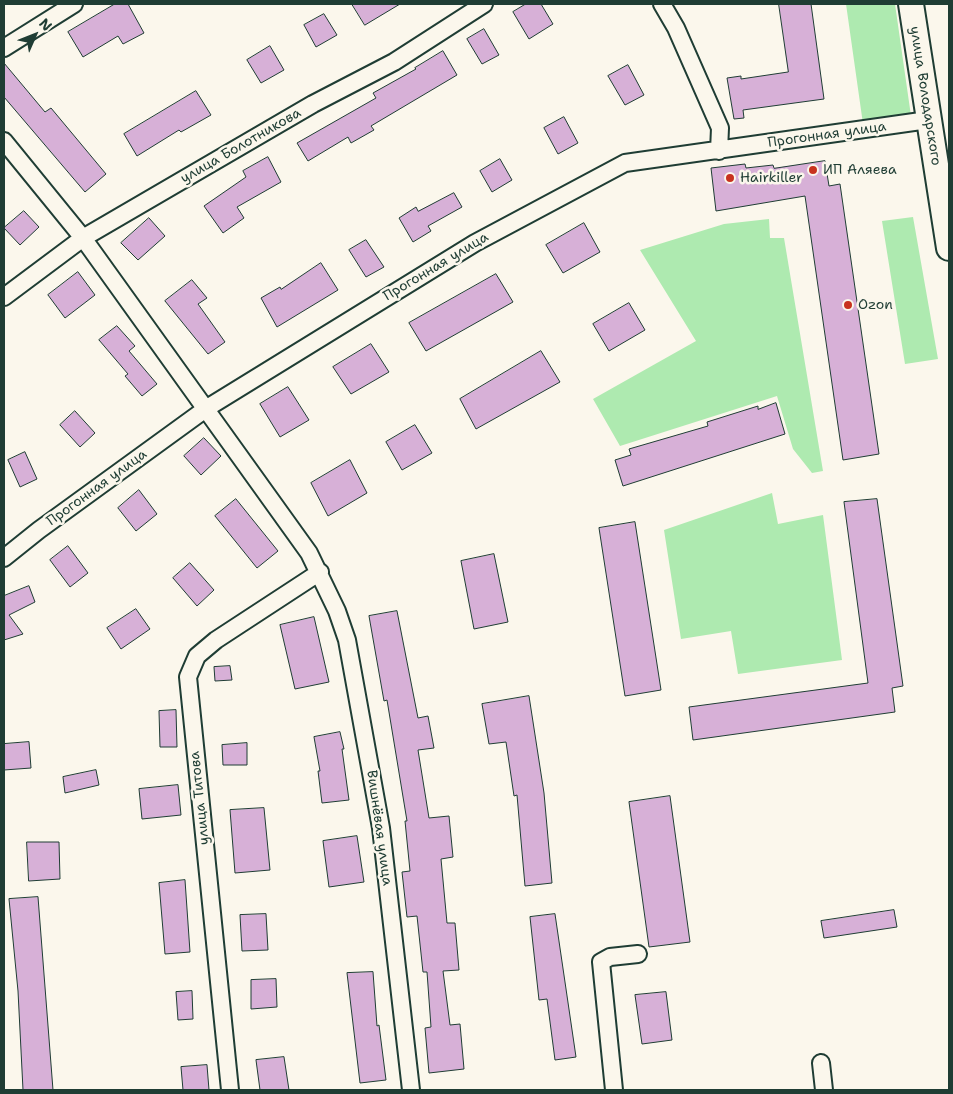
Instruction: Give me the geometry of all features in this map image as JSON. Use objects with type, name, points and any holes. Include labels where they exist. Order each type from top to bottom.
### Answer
[{"type":"main road","name":"улица Володарского","points":[[911,4],[949,248]]},
{"type":"street","points":[[4,48],[74,4]]},
{"type":"street","name":"улица Болотникова","points":[[4,297],[83,238],[313,104],[394,62],[484,4]]},
{"type":"street","points":[[662,4],[676,28],[720,128],[719,151]]},
{"type":"street","name":"Прогонная улица","points":[[4,558],[39,530],[207,408],[475,243],[625,163],[928,120]]},
{"type":"street","name":"Вишнёвая улица","points":[[4,141],[83,238],[207,408],[309,552],[337,611],[347,640],[379,819],[411,1090]]},
{"type":"street","name":"улица Титова","points":[[230,1090],[188,677],[197,656],[216,640],[320,572]]},
{"type":"street","points":[[614,1090],[601,962],[610,957],[638,954]]},
{"type":"street","points":[[821,1063],[824,1090]]},
{"type":"green space","points":[[846,4],[895,4],[911,116],[863,124]]},
{"type":"green space","points":[[913,217],[938,359],[905,364],[882,221]]},
{"type":"green space","points":[[769,219],[770,238],[784,238],[823,471],[812,473],[793,449],[777,396],[620,446],[593,399],[696,341],[640,250],[724,224]]},
{"type":"green space","points":[[772,493],[778,524],[823,515],[842,660],[738,674],[731,631],[681,639],[664,530]]},
{"type":"building","points":[[115,4],[128,4],[144,33],[123,44],[118,36],[83,57],[68,32]]},
{"type":"building","points":[[352,4],[400,4],[365,25]]},
{"type":"building","points":[[526,4],[541,4],[553,24],[529,39],[513,12]]},
{"type":"building","points":[[779,4],[811,4],[824,99],[743,110],[744,118],[734,119],[727,78],[741,76],[741,79],[788,72]]},
{"type":"building","points":[[324,14],[337,35],[316,47],[304,25]]},
{"type":"building","points":[[484,29],[499,55],[482,64],[467,39]]},
{"type":"building","points":[[270,46],[284,70],[261,83],[247,60]]},
{"type":"building","points":[[443,51],[457,75],[371,126],[374,130],[351,143],[348,137],[308,161],[297,143],[376,98],[373,93],[416,69]]},
{"type":"building","points":[[4,63],[45,112],[51,108],[106,174],[85,192],[4,97]]},
{"type":"building","points":[[628,65],[644,95],[625,105],[608,76]]},
{"type":"building","points":[[196,91],[211,115],[181,132],[179,130],[137,156],[124,134]]},
{"type":"building","points":[[564,117],[578,143],[558,154],[544,128]]},
{"type":"building","points":[[268,157],[281,182],[237,207],[244,218],[223,233],[204,206],[246,177],[243,171]]},
{"type":"building","points":[[500,159],[512,180],[492,192],[480,171]]},
{"type":"building","points":[[825,161],[829,186],[840,184],[879,454],[843,460],[805,196],[716,211],[711,168],[745,164],[746,168],[773,165],[774,168]]},
{"type":"building","points":[[454,193],[462,207],[428,226],[431,231],[413,242],[399,218],[416,207],[418,211]]},
{"type":"building","points":[[24,211],[39,227],[20,245],[4,228]]},
{"type":"building","points":[[149,218],[165,236],[138,260],[121,243]]},
{"type":"building","points":[[584,223],[600,252],[563,273],[546,245]]},
{"type":"building","points":[[366,240],[384,267],[366,277],[349,250]]},
{"type":"building","points":[[321,263],[338,290],[277,327],[261,298],[280,287],[281,289]]},
{"type":"building","points":[[78,272],[95,295],[65,318],[48,295]]},
{"type":"building","points":[[496,274],[513,302],[426,351],[409,323]]},
{"type":"building","points":[[192,280],[207,298],[198,304],[225,342],[208,354],[165,301]]},
{"type":"building","points":[[629,303],[645,330],[609,351],[593,324]]},
{"type":"building","points":[[117,326],[135,346],[129,351],[157,384],[142,396],[125,376],[128,374],[99,340]]},
{"type":"building","points":[[371,344],[389,372],[351,394],[333,367]]},
{"type":"building","points":[[541,351],[560,382],[476,429],[460,399]]},
{"type":"building","points":[[288,387],[309,420],[280,437],[260,404]]},
{"type":"building","points":[[776,403],[785,434],[623,486],[615,460],[631,455],[629,449],[708,426],[707,422],[758,406],[758,409]]},
{"type":"building","points":[[75,411],[95,433],[80,447],[60,425]]},
{"type":"building","points":[[415,425],[432,453],[402,470],[386,442]]},
{"type":"building","points":[[204,438],[221,456],[201,475],[184,456]]},
{"type":"building","points":[[25,452],[37,479],[20,487],[8,460]]},
{"type":"building","points":[[350,460],[367,493],[328,516],[311,483]]},
{"type":"building","points":[[139,490],[157,514],[136,531],[118,508]]},
{"type":"building","points":[[236,499],[278,551],[257,568],[215,516]]},
{"type":"building","points":[[877,499],[903,686],[892,688],[895,712],[693,740],[689,707],[868,683],[844,502]]},
{"type":"building","points":[[635,522],[661,690],[625,696],[599,528]]},
{"type":"building","points":[[68,546],[88,573],[70,587],[50,560]]},
{"type":"building","points":[[494,554],[508,622],[474,629],[461,561]]},
{"type":"building","points":[[190,563],[214,590],[197,606],[173,578]]},
{"type":"building","points":[[29,586],[35,602],[9,615],[23,634],[4,640],[4,596]]},
{"type":"building","points":[[136,609],[150,629],[121,649],[107,628]]},
{"type":"building","points":[[397,611],[418,718],[428,716],[434,748],[418,750],[429,818],[449,816],[453,857],[441,859],[447,923],[455,923],[459,970],[443,971],[450,1025],[460,1024],[464,1069],[429,1073],[425,1028],[431,1027],[427,972],[423,972],[417,916],[407,917],[402,872],[410,871],[405,821],[407,821],[387,700],[384,701],[369,616]]},
{"type":"building","points":[[314,617],[329,682],[295,689],[280,625]]},
{"type":"building","points":[[230,666],[232,680],[215,681],[214,667]]},
{"type":"building","points":[[529,696],[544,793],[552,883],[525,886],[517,795],[514,796],[506,742],[489,744],[482,704]]},
{"type":"building","points":[[176,710],[177,747],[160,747],[159,711]]},
{"type":"building","points":[[340,732],[344,749],[342,749],[349,800],[322,803],[318,771],[320,771],[314,737]]},
{"type":"building","points":[[29,742],[31,768],[4,770],[4,744]]},
{"type":"building","points":[[247,743],[247,765],[223,765],[222,745]]},
{"type":"building","points":[[96,770],[99,785],[65,793],[63,777]]},
{"type":"building","points":[[178,785],[181,815],[142,819],[139,789]]},
{"type":"building","points":[[670,796],[690,942],[649,947],[629,802]]},
{"type":"building","points":[[264,808],[270,870],[235,873],[230,810]]},
{"type":"building","points":[[357,836],[364,882],[329,887],[323,841]]},
{"type":"building","points":[[27,842],[59,842],[60,879],[29,881]]},
{"type":"building","points":[[185,880],[190,952],[165,954],[159,883]]},
{"type":"building","points":[[38,897],[53,1090],[23,1090],[18,991],[9,899]]},
{"type":"building","points":[[894,910],[897,927],[824,938],[821,921]]},
{"type":"building","points":[[266,914],[268,950],[242,951],[240,915]]},
{"type":"building","points":[[555,914],[576,1057],[555,1060],[547,999],[539,1000],[530,917]]},
{"type":"building","points":[[373,972],[377,1026],[379,1025],[386,1080],[360,1083],[347,973]]},
{"type":"building","points":[[276,979],[277,1007],[251,1009],[251,980]]},
{"type":"building","points":[[192,991],[193,1019],[178,1020],[176,992]]},
{"type":"building","points":[[666,992],[672,1040],[642,1044],[635,995]]},
{"type":"building","points":[[284,1057],[289,1090],[260,1090],[256,1060]]},
{"type":"building","points":[[207,1065],[209,1090],[183,1090],[181,1067]]},
{"type":"place","name":"ИП Аляева","points":[[813,170]]},
{"type":"place","name":"Hairkiller","points":[[730,178]]},
{"type":"place","name":"Ozon","points":[[848,305]]}]
